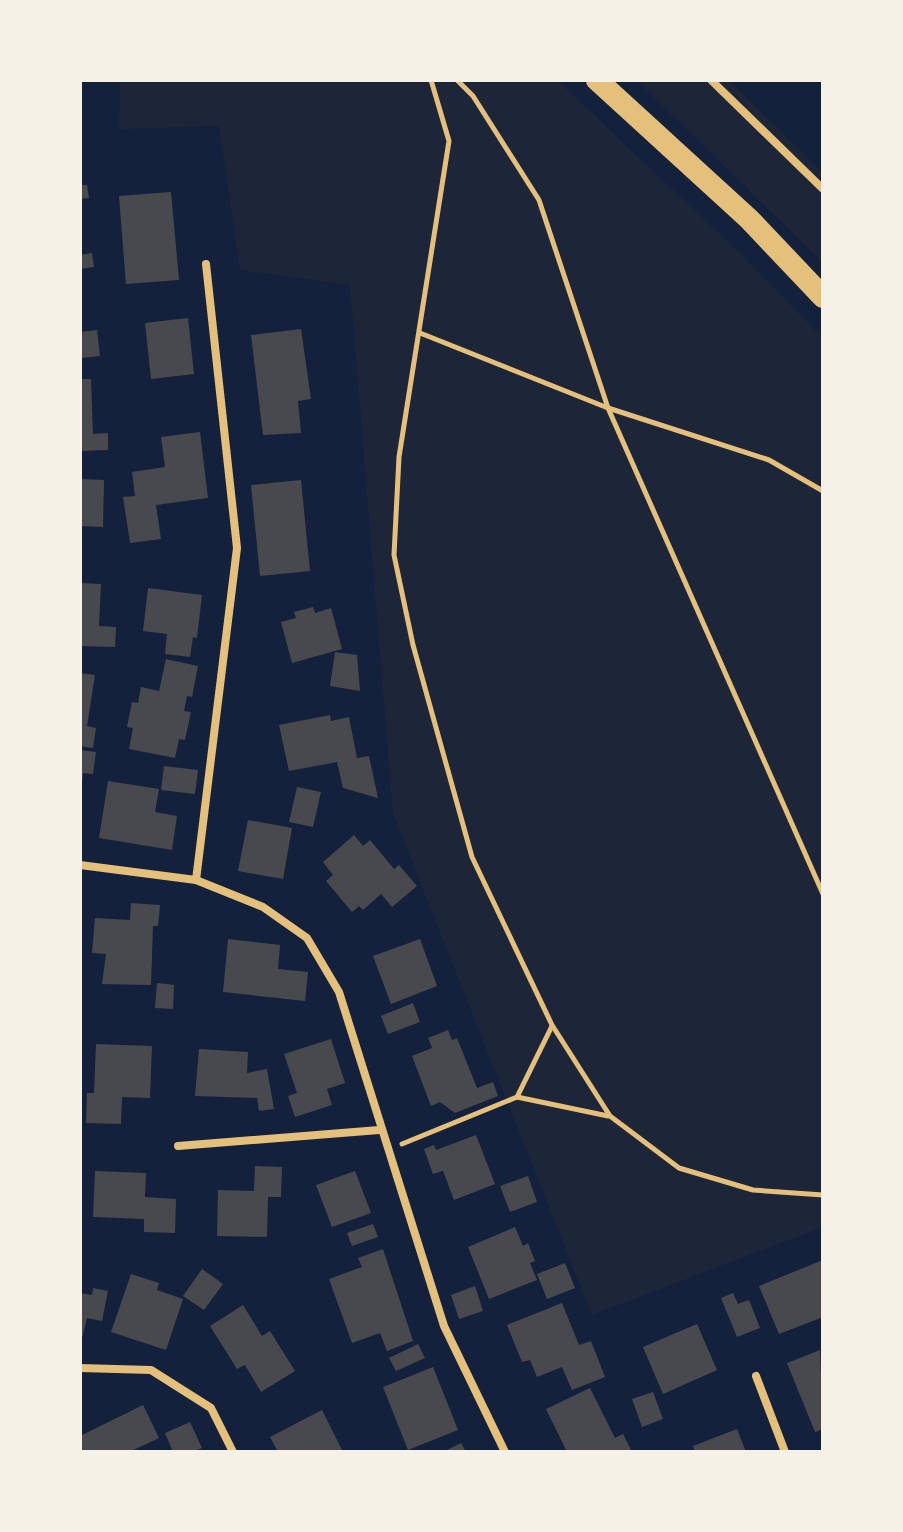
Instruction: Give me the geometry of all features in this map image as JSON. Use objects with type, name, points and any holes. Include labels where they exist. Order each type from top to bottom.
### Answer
[{"type":"highway","points":[[597,80],[749,219],[823,297]]},
{"type":"street","points":[[711,80],[823,189]]},
{"type":"street","points":[[196,880],[237,548],[206,264]]},
{"type":"street","points":[[80,865],[196,880],[263,907],[307,938],[339,992],[379,1130],[444,1326],[505,1452]]},
{"type":"street","points":[[178,1146],[379,1130]]},
{"type":"street","points":[[80,1368],[151,1370],[211,1408],[233,1452]]},
{"type":"street","points":[[756,1376],[785,1452]]},
{"type":"path","points":[[431,80],[449,141],[399,457],[394,555],[413,645],[472,857],[552,1025],[610,1116],[679,1168],[753,1190],[823,1195]]},
{"type":"path","points":[[457,80],[473,96],[539,200],[608,408],[823,894]]},
{"type":"path","points":[[420,333],[608,408],[769,460],[823,491]]},
{"type":"path","points":[[517,1097],[552,1025]]},
{"type":"path","points":[[386,1150],[517,1097],[610,1116]]},
{"type":"shaded area","points":[[120,80],[557,80],[741,254],[823,338],[823,1227],[592,1315],[393,814],[350,285],[240,270],[219,126],[119,129]]},
{"type":"shaded area","points":[[636,80],[729,80],[823,173],[823,263]]},
{"type":"building","points":[[80,185],[87,185],[89,198],[80,199]]},
{"type":"building","points":[[171,192],[179,280],[126,284],[119,196]]},
{"type":"building","points":[[92,253],[94,267],[80,269],[80,255]]},
{"type":"building","points":[[188,318],[194,374],[151,379],[145,323]]},
{"type":"building","points":[[301,329],[311,399],[298,401],[301,433],[263,435],[251,335]]},
{"type":"building","points":[[97,330],[100,356],[80,358],[80,332]]},
{"type":"building","points":[[80,379],[91,379],[93,434],[108,433],[108,450],[80,451]]},
{"type":"building","points":[[200,432],[208,498],[156,505],[161,539],[130,543],[123,497],[135,496],[132,472],[165,467],[161,437]]},
{"type":"building","points":[[80,479],[104,480],[103,527],[80,526]]},
{"type":"building","points":[[301,480],[310,571],[260,576],[251,485]]},
{"type":"building","points":[[80,583],[101,584],[99,626],[116,627],[115,647],[80,646]]},
{"type":"building","points":[[148,588],[202,595],[197,638],[193,637],[190,657],[165,654],[167,634],[143,631]]},
{"type":"building","points":[[313,607],[315,613],[331,608],[342,649],[292,663],[281,622],[296,618],[294,612]]},
{"type":"building","points":[[335,652],[357,655],[360,691],[330,686]]},
{"type":"building","points":[[166,659],[198,666],[192,697],[187,696],[184,711],[191,712],[185,740],[179,739],[175,758],[129,749],[133,728],[127,727],[132,702],[138,703],[141,687],[159,691]]},
{"type":"building","points":[[80,673],[95,675],[87,726],[96,728],[93,748],[80,746]]},
{"type":"building","points":[[330,715],[331,721],[349,717],[357,758],[369,756],[378,798],[343,788],[337,762],[289,771],[279,725]]},
{"type":"building","points":[[80,750],[96,752],[93,774],[83,773],[82,782]]},
{"type":"building","points":[[164,766],[198,770],[195,794],[161,790]]},
{"type":"building","points":[[108,781],[159,789],[155,812],[177,816],[172,850],[99,838]]},
{"type":"building","points":[[297,787],[321,792],[313,827],[289,822]]},
{"type":"building","points":[[248,820],[292,828],[283,879],[238,871]]},
{"type":"building","points":[[354,835],[363,846],[370,840],[394,869],[399,865],[417,886],[392,907],[381,894],[363,910],[359,906],[352,912],[326,881],[333,875],[323,862]]},
{"type":"building","points":[[131,903],[160,905],[158,926],[153,926],[151,985],[102,984],[106,954],[92,953],[95,918],[130,920]]},
{"type":"building","points":[[228,939],[280,945],[278,969],[308,972],[305,1001],[223,992]]},
{"type":"building","points":[[420,939],[437,986],[391,1004],[373,956]]},
{"type":"building","points":[[157,983],[174,985],[173,1009],[155,1008]]},
{"type":"building","points":[[413,1003],[420,1022],[388,1034],[381,1016]]},
{"type":"building","points":[[448,1030],[452,1040],[457,1038],[477,1088],[493,1082],[498,1096],[455,1113],[440,1102],[431,1106],[412,1056],[432,1048],[428,1038]]},
{"type":"building","points":[[331,1039],[345,1083],[327,1089],[332,1105],[295,1117],[288,1096],[297,1093],[284,1054]]},
{"type":"building","points":[[96,1044],[152,1046],[150,1098],[122,1097],[121,1124],[86,1123],[87,1093],[94,1093]]},
{"type":"building","points":[[199,1049],[248,1052],[247,1073],[267,1069],[274,1109],[259,1111],[257,1098],[195,1096]]},
{"type":"building","points":[[476,1135],[495,1184],[454,1200],[443,1171],[433,1174],[424,1149],[434,1145],[436,1150]]},
{"type":"building","points":[[255,1166],[282,1167],[281,1197],[268,1197],[267,1237],[217,1236],[218,1190],[254,1191]]},
{"type":"building","points":[[95,1171],[146,1173],[145,1197],[176,1199],[175,1233],[144,1232],[144,1219],[93,1217]]},
{"type":"building","points":[[355,1171],[371,1213],[332,1227],[316,1185]]},
{"type":"building","points":[[528,1176],[537,1202],[510,1212],[500,1186]]},
{"type":"building","points":[[373,1224],[378,1237],[352,1246],[347,1233]]},
{"type":"building","points":[[515,1227],[523,1246],[528,1243],[535,1261],[530,1263],[537,1280],[489,1299],[468,1247]]},
{"type":"building","points":[[383,1249],[413,1341],[387,1351],[380,1333],[352,1343],[329,1279],[362,1267],[358,1258]]},
{"type":"building","points":[[823,1260],[823,1317],[779,1334],[759,1286]]},
{"type":"building","points":[[565,1263],[575,1288],[547,1299],[537,1274]]},
{"type":"building","points":[[202,1269],[223,1284],[204,1310],[183,1296]]},
{"type":"building","points":[[131,1274],[159,1283],[157,1290],[183,1299],[166,1350],[111,1332]]},
{"type":"building","points":[[475,1286],[483,1311],[459,1319],[451,1295]]},
{"type":"building","points":[[93,1288],[108,1291],[102,1321],[87,1318],[80,1346],[80,1293],[92,1295]]},
{"type":"building","points":[[733,1293],[738,1304],[749,1300],[760,1328],[737,1337],[721,1298]]},
{"type":"building","points":[[562,1303],[579,1345],[591,1341],[605,1377],[572,1390],[562,1367],[537,1377],[530,1360],[522,1362],[507,1325]]},
{"type":"building","points":[[243,1305],[262,1336],[270,1331],[295,1371],[261,1392],[245,1365],[237,1369],[210,1326]]},
{"type":"building","points":[[697,1324],[717,1370],[663,1394],[643,1347]]},
{"type":"building","points":[[418,1344],[425,1358],[396,1371],[389,1358]]},
{"type":"building","points":[[820,1350],[823,1429],[815,1432],[787,1363]]},
{"type":"building","points":[[433,1367],[458,1430],[408,1450],[383,1387]]},
{"type":"building","points":[[590,1388],[615,1438],[623,1434],[632,1452],[567,1452],[546,1409]]},
{"type":"building","points":[[653,1392],[663,1419],[642,1427],[632,1399]]},
{"type":"building","points":[[143,1405],[159,1438],[129,1452],[80,1452],[80,1436]]},
{"type":"building","points":[[322,1410],[343,1452],[278,1452],[270,1437]]},
{"type":"building","points":[[190,1422],[202,1448],[192,1452],[173,1452],[165,1433]]},
{"type":"building","points":[[737,1429],[746,1452],[695,1452],[693,1446]]},
{"type":"building","points":[[461,1443],[466,1452],[443,1452]]}]
